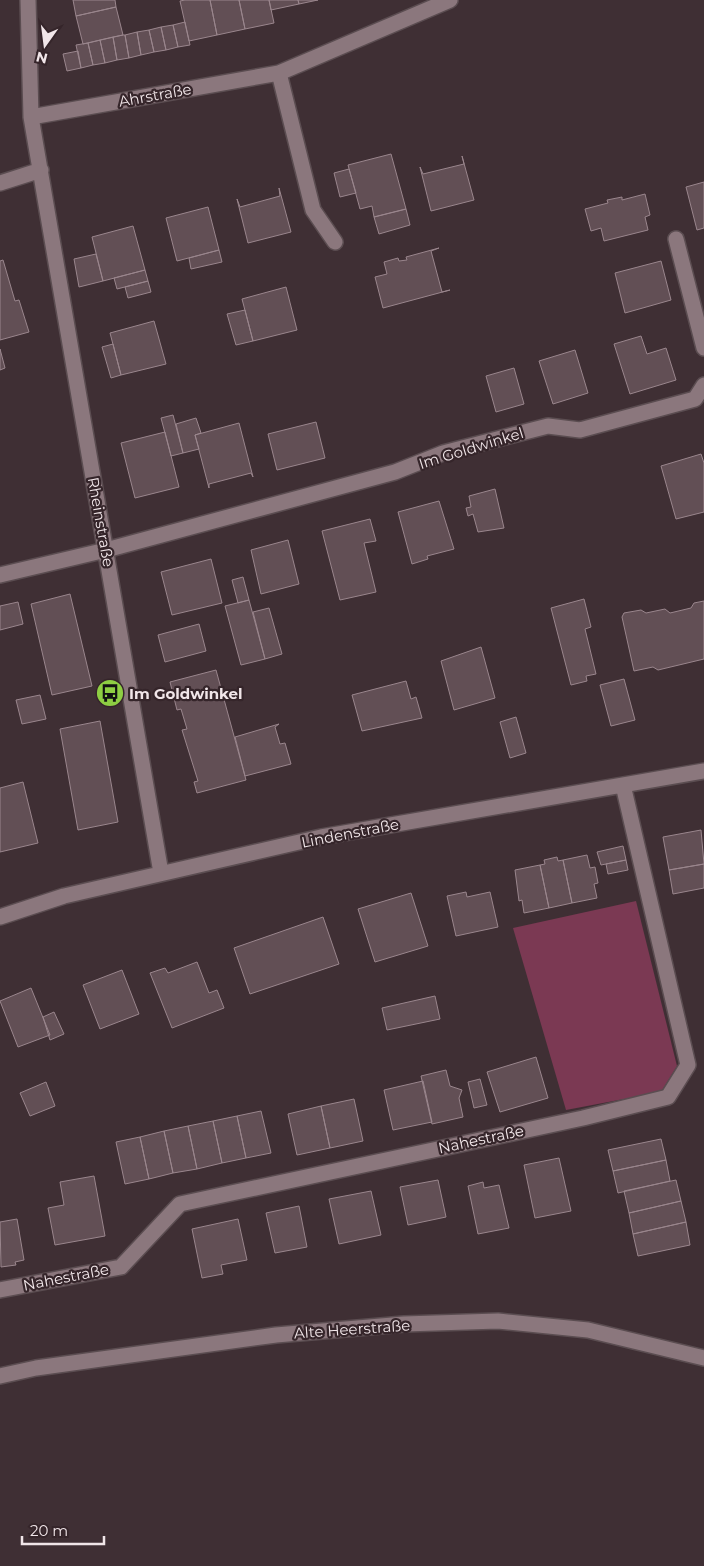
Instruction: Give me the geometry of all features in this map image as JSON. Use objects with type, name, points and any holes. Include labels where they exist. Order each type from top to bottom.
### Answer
[{"type":"street","name":"Rheinstraße","points":[[28,0],[31,117],[161,874]]},
{"type":"street","name":"Ahrstraße","points":[[31,117],[280,73],[450,0]]},
{"type":"street","points":[[280,73],[313,210],[335,242]]},
{"type":"street","points":[[0,183],[41,170]]},
{"type":"street","points":[[676,239],[704,348]]},
{"type":"street","name":"Im Goldwinkel","points":[[0,575],[106,550],[395,472],[443,453],[548,426],[580,430],[695,399],[704,385]]},
{"type":"street","name":"Lindenstraße","points":[[0,917],[64,896],[322,837],[704,771]]},
{"type":"street","name":"Nahestraße","points":[[0,1290],[121,1267],[180,1204],[583,1118],[668,1097],[688,1065],[623,785]]},
{"type":"street","name":"Alte Heerstraße","points":[[0,1376],[36,1368],[276,1335],[404,1324],[498,1321],[588,1330],[704,1358]]},
{"type":"shaded area","points":[[636,901],[677,1066],[661,1092],[566,1110],[513,928]]},
{"type":"building","points":[[73,0],[115,0],[116,7],[76,16]]},
{"type":"building","points":[[210,0],[217,35],[189,41],[180,1]]},
{"type":"building","points":[[210,0],[239,0],[245,29],[217,35]]},
{"type":"building","points":[[239,0],[269,0],[274,23],[245,29]]},
{"type":"building","points":[[269,0],[298,0],[299,4],[271,10]]},
{"type":"building","points":[[298,0],[318,0],[299,4]]},
{"type":"building","points":[[116,7],[123,35],[83,44],[76,16]]},
{"type":"building","points":[[185,22],[190,45],[178,47],[173,25]]},
{"type":"building","points":[[173,25],[178,47],[166,50],[161,27]]},
{"type":"building","points":[[161,27],[166,50],[154,52],[149,30]]},
{"type":"building","points":[[149,30],[154,52],[141,55],[137,32]]},
{"type":"building","points":[[137,32],[141,55],[129,58],[125,35]]},
{"type":"building","points":[[125,35],[129,58],[117,60],[113,37]]},
{"type":"building","points":[[113,37],[117,60],[105,63],[100,40]]},
{"type":"building","points":[[100,40],[105,63],[93,65],[88,43]]},
{"type":"building","points":[[88,43],[93,65],[81,68],[76,45]]},
{"type":"building","points":[[78,51],[81,68],[67,71],[63,54]]},
{"type":"building","points":[[391,154],[406,209],[374,217],[372,206],[360,209],[348,165]]},
{"type":"building","points":[[462,156],[474,200],[431,211],[420,167],[423,174],[464,164]]},
{"type":"building","points":[[349,169],[356,193],[340,197],[334,173]]},
{"type":"building","points":[[704,182],[704,228],[697,230],[686,187]]},
{"type":"building","points":[[279,188],[291,232],[248,243],[237,199],[240,207],[280,196]]},
{"type":"building","points":[[645,194],[650,215],[645,217],[648,230],[604,241],[601,228],[591,231],[585,209],[608,203],[607,200],[622,197],[622,200]]},
{"type":"building","points":[[208,207],[219,250],[177,261],[166,218]]},
{"type":"building","points":[[406,209],[410,225],[379,234],[374,217]]},
{"type":"building","points":[[133,226],[145,270],[103,281],[92,237]]},
{"type":"building","points":[[439,248],[431,251],[442,292],[450,290],[383,308],[375,277],[387,274],[384,262],[398,258],[399,261],[407,260],[406,257]]},
{"type":"building","points":[[219,250],[222,262],[191,269],[189,258]]},
{"type":"building","points":[[96,254],[103,281],[79,287],[74,259]]},
{"type":"building","points":[[3,260],[15,301],[19,300],[29,332],[0,340],[0,261]]},
{"type":"building","points":[[661,261],[671,300],[625,313],[615,273]]},
{"type":"building","points":[[145,270],[148,281],[117,289],[114,278]]},
{"type":"building","points":[[148,281],[151,292],[128,298],[125,287]]},
{"type":"building","points":[[286,287],[297,330],[253,341],[242,299]]},
{"type":"building","points":[[245,310],[253,341],[236,345],[227,314]]},
{"type":"building","points":[[154,321],[166,364],[121,375],[110,333]]},
{"type":"building","points":[[641,336],[647,354],[666,348],[676,380],[630,394],[614,344]]},
{"type":"building","points":[[113,344],[121,375],[111,378],[102,347]]},
{"type":"building","points":[[0,349],[5,368],[0,370]]},
{"type":"building","points":[[575,350],[588,393],[553,404],[539,361]]},
{"type":"building","points":[[514,368],[524,404],[496,412],[486,376]]},
{"type":"building","points":[[173,415],[183,453],[171,456],[161,418]]},
{"type":"building","points":[[196,418],[201,433],[195,435],[199,449],[183,453],[176,424]]},
{"type":"building","points":[[316,422],[325,458],[277,470],[268,434]]},
{"type":"building","points":[[239,423],[253,477],[251,473],[209,484],[209,488],[195,435]]},
{"type":"building","points":[[165,432],[179,487],[135,498],[121,443]]},
{"type":"building","points":[[701,454],[704,463],[704,512],[676,519],[661,466]]},
{"type":"building","points":[[495,489],[504,528],[478,532],[473,514],[468,516],[466,508],[471,507],[469,496]]},
{"type":"building","points":[[439,501],[454,549],[427,556],[428,559],[412,564],[398,512]]},
{"type":"building","points":[[370,519],[376,541],[364,543],[376,592],[340,600],[322,531]]},
{"type":"building","points":[[288,540],[299,584],[261,594],[251,550]]},
{"type":"building","points":[[211,559],[222,603],[172,615],[161,572]]},
{"type":"building","points":[[243,577],[249,600],[238,603],[232,580]]},
{"type":"building","points":[[70,594],[92,686],[52,695],[31,604]]},
{"type":"building","points":[[584,599],[591,627],[585,629],[596,674],[586,676],[587,681],[571,685],[551,608]]},
{"type":"building","points":[[249,600],[265,659],[241,665],[225,606]]},
{"type":"building","points":[[704,601],[704,659],[658,670],[653,667],[634,671],[622,617],[624,613],[641,610],[646,613],[665,609],[670,613],[691,608],[694,603]]},
{"type":"building","points":[[18,602],[23,624],[0,630],[0,606]]},
{"type":"building","points":[[269,608],[282,654],[265,659],[253,612]]},
{"type":"building","points":[[199,624],[206,651],[165,662],[158,635]]},
{"type":"building","points":[[481,647],[495,698],[454,710],[441,661]]},
{"type":"building","points":[[216,670],[246,780],[197,793],[194,782],[198,781],[182,730],[187,729],[181,709],[177,710],[170,682]]},
{"type":"building","points":[[624,679],[635,720],[611,726],[600,685]]},
{"type":"building","points":[[406,681],[411,699],[416,697],[422,718],[362,731],[352,695]]},
{"type":"building","points":[[40,695],[46,719],[22,724],[16,700]]},
{"type":"building","points":[[516,717],[526,753],[510,758],[500,722]]},
{"type":"building","points":[[100,721],[118,822],[78,830],[60,729]]},
{"type":"building","points":[[279,724],[275,727],[280,744],[285,743],[291,764],[245,776],[235,737]]},
{"type":"building","points":[[23,782],[38,843],[0,852],[0,788]]},
{"type":"building","points":[[701,830],[704,864],[669,870],[663,837]]},
{"type":"building","points":[[623,846],[626,860],[601,865],[597,852]]},
{"type":"building","points":[[587,855],[590,868],[595,867],[598,883],[594,884],[597,898],[572,903],[563,860]]},
{"type":"building","points":[[557,857],[558,861],[563,860],[572,903],[549,908],[540,865],[545,864],[544,860]]},
{"type":"building","points":[[626,860],[628,870],[608,874],[606,864]]},
{"type":"building","points":[[704,864],[704,888],[673,894],[669,870]]},
{"type":"building","points":[[540,865],[549,908],[524,913],[522,900],[519,901],[515,870]]},
{"type":"building","points":[[466,892],[467,897],[490,892],[498,927],[456,936],[447,896]]},
{"type":"building","points":[[411,893],[428,946],[375,962],[358,909]]},
{"type":"building","points":[[323,917],[339,964],[250,994],[234,948]]},
{"type":"building","points":[[197,962],[209,993],[217,990],[224,1008],[172,1028],[150,973],[165,968],[168,973]]},
{"type":"building","points":[[122,970],[139,1014],[100,1029],[83,985]]},
{"type":"building","points":[[31,988],[50,1035],[18,1047],[0,1001]]},
{"type":"building","points":[[435,996],[440,1019],[387,1030],[382,1008]]},
{"type":"building","points":[[54,1012],[64,1034],[50,1040],[43,1017]]},
{"type":"building","points":[[536,1057],[548,1098],[500,1112],[487,1072]]},
{"type":"building","points":[[446,1070],[450,1086],[462,1090],[459,1098],[463,1117],[432,1124],[421,1076]]},
{"type":"building","points":[[480,1079],[487,1105],[474,1108],[468,1082]]},
{"type":"building","points":[[423,1081],[432,1122],[393,1130],[384,1090]]},
{"type":"building","points":[[46,1082],[55,1106],[30,1116],[20,1093]]},
{"type":"building","points":[[354,1099],[363,1141],[330,1148],[321,1106]]},
{"type":"building","points":[[321,1106],[330,1148],[297,1155],[288,1114]]},
{"type":"building","points":[[261,1111],[271,1153],[246,1158],[237,1116]]},
{"type":"building","points":[[237,1116],[246,1158],[222,1163],[213,1121]]},
{"type":"building","points":[[213,1121],[222,1163],[197,1169],[188,1126]]},
{"type":"building","points":[[188,1126],[197,1169],[173,1173],[164,1131]]},
{"type":"building","points":[[164,1131],[173,1173],[149,1179],[140,1137]]},
{"type":"building","points":[[140,1137],[149,1179],[125,1184],[116,1142]]},
{"type":"building","points":[[661,1139],[666,1160],[613,1171],[608,1150]]},
{"type":"building","points":[[559,1158],[571,1211],[535,1218],[524,1165]]},
{"type":"building","points":[[666,1160],[670,1181],[618,1193],[613,1171]]},
{"type":"building","points":[[94,1176],[105,1236],[55,1245],[48,1208],[64,1205],[60,1182]]},
{"type":"building","points":[[438,1180],[446,1217],[408,1225],[400,1187]]},
{"type":"building","points":[[676,1180],[681,1201],[629,1213],[624,1191]]},
{"type":"building","points":[[483,1182],[484,1188],[499,1185],[509,1228],[478,1234],[468,1186]]},
{"type":"building","points":[[371,1191],[381,1235],[339,1244],[329,1199]]},
{"type":"building","points":[[681,1201],[686,1222],[633,1234],[629,1213]]},
{"type":"building","points":[[299,1206],[307,1247],[275,1253],[266,1213]]},
{"type":"building","points":[[17,1219],[24,1260],[15,1262],[16,1265],[1,1267],[0,1222]]},
{"type":"building","points":[[238,1219],[247,1260],[221,1265],[223,1274],[202,1278],[192,1229]]},
{"type":"building","points":[[686,1222],[690,1245],[638,1256],[633,1234]]},
{"type":"place","name":"Im Goldwinkel","points":[[110,693]]}]
